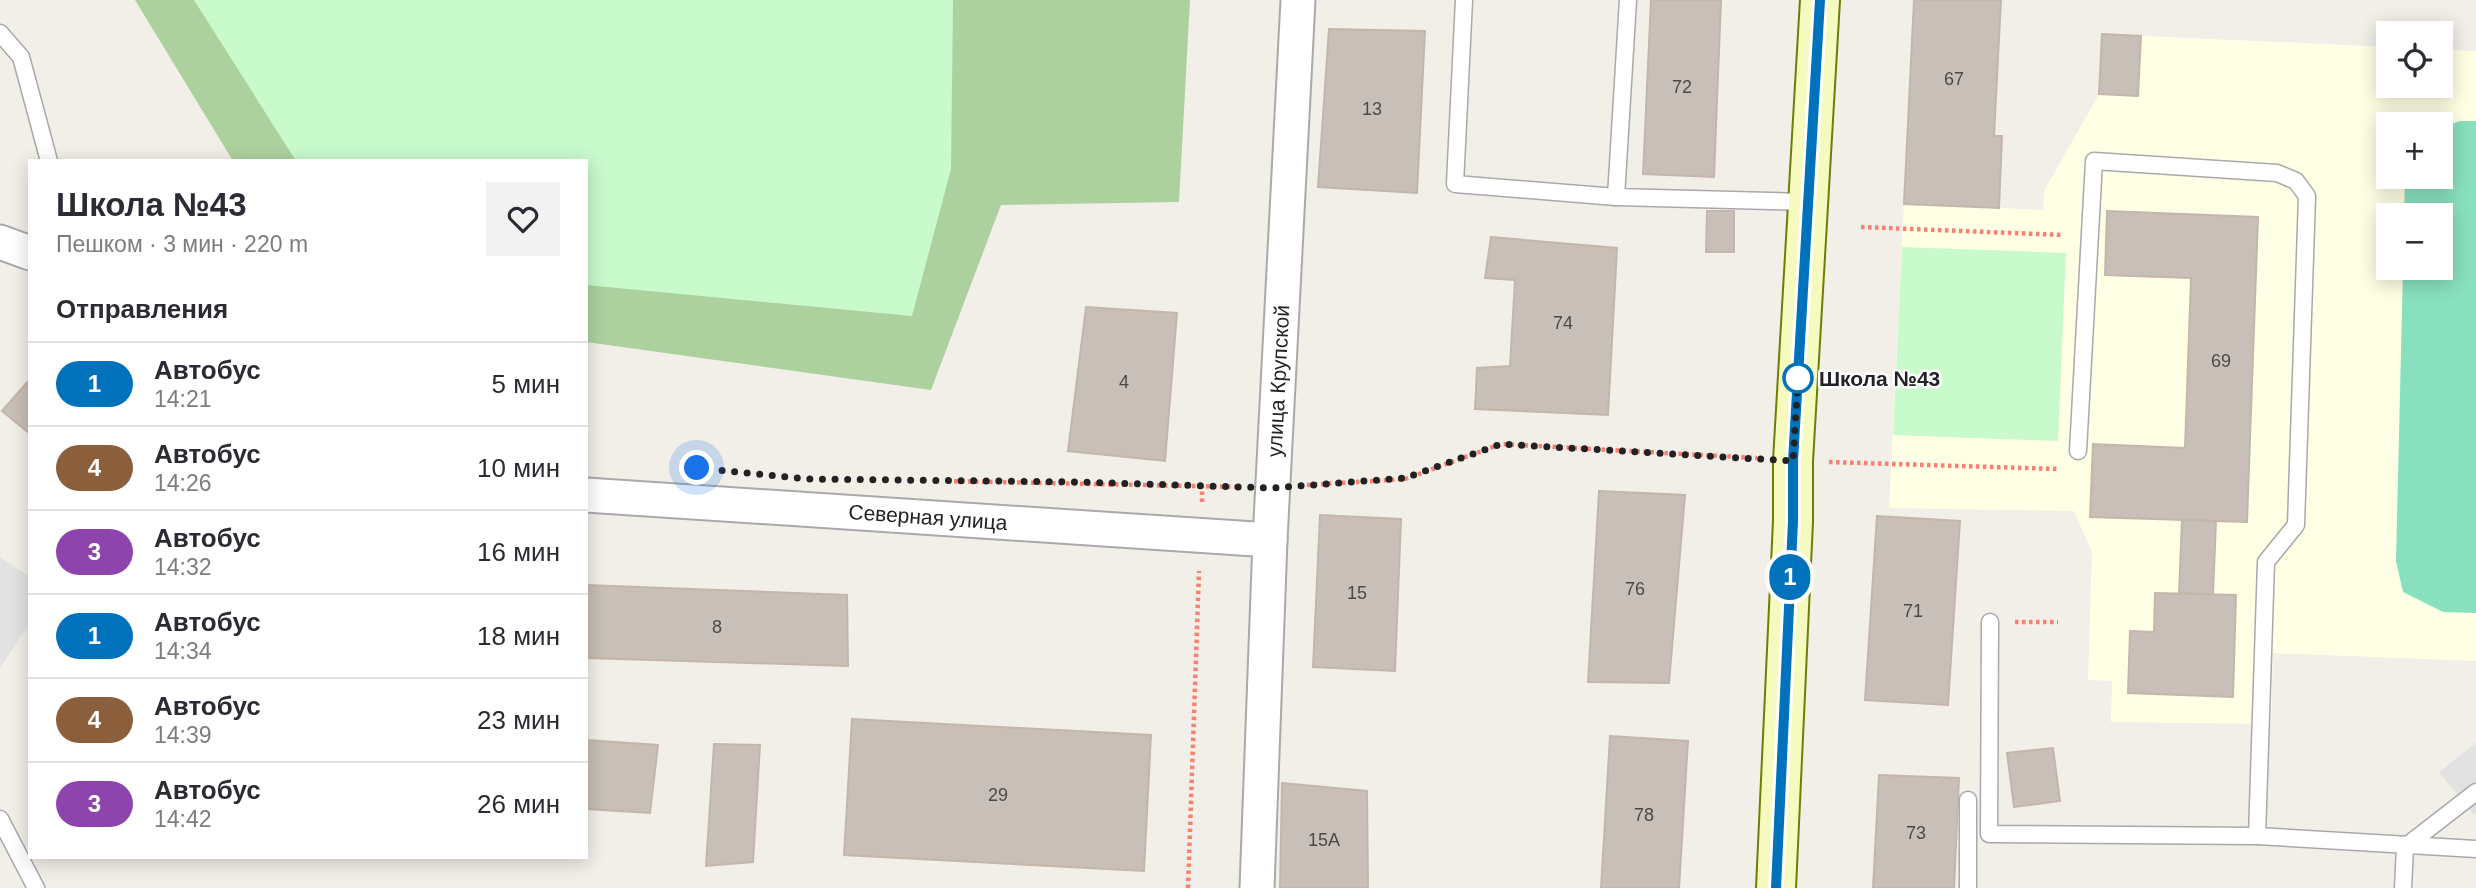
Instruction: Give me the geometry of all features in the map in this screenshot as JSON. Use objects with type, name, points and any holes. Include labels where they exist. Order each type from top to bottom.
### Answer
[{"type":"main road","points":[[1776,888],[1793,521],[1793,461],[1819,0]]},
{"type":"street","name":"улица Крупской","points":[[1257,888],[1270,540],[1298,0]]},
{"type":"street","points":[[0,243],[28,252]]},
{"type":"street","name":"Северная улица","points":[[588,495],[1270,540]]},
{"type":"lane","points":[[1464,0],[1455,184],[1616,197],[1807,202]]},
{"type":"lane","points":[[1616,197],[1628,0]]},
{"type":"lane","points":[[0,33],[21,57],[48,159]]},
{"type":"lane","points":[[2078,451],[2094,161],[2277,173],[2297,181],[2307,196],[2296,525],[2266,562],[2257,836]]},
{"type":"lane","points":[[1990,622],[1989,834],[2257,836],[2405,847],[2476,849]]},
{"type":"lane","points":[[2403,888],[2405,847],[2476,792]]},
{"type":"lane","points":[[1968,800],[1968,888]]},
{"type":"lane","points":[[0,819],[36,888]]},
{"type":"path","points":[[1861,227],[2091,236]]},
{"type":"path","points":[[943,481],[1273,488],[1405,478],[1501,444],[1793,461],[2078,469],[2078,451]]},
{"type":"path","points":[[1188,888],[1202,486]]},
{"type":"path","points":[[1990,622],[2058,622]]},
{"type":"shaded area","points":[[2102,34],[2376,46],[2376,98],[2453,98],[2453,50],[2476,51],[2476,661],[2273,653],[2271,724],[2111,722],[2112,681],[2088,680],[2092,552],[2074,511],[1889,508],[1904,204],[2043,210],[2044,191],[2099,94]]},
{"type":"shaded area","points":[[0,557],[28,576],[28,625],[0,668]]},
{"type":"shaded area","points":[[2476,743],[2476,813],[2474,815],[2439,772]]},
{"type":"green space","points":[[135,0],[1190,0],[1179,202],[1001,205],[931,390],[588,342],[588,159],[232,159]]},
{"type":"green space","points":[[194,0],[953,0],[951,169],[912,316],[588,285],[588,159],[295,159]]},
{"type":"green space","points":[[2476,121],[2476,613],[2443,612],[2403,592],[2396,561],[2403,280],[2453,280],[2453,203],[2404,203],[2405,189],[2453,189],[2453,124]]},
{"type":"green space","points":[[1902,247],[2066,253],[2058,441],[1893,435]]},
{"type":"building","points":[[1651,0],[1721,0],[1714,177],[1643,174]]},
{"type":"building","points":[[1914,0],[2001,0],[1994,136],[2002,136],[1999,208],[1904,204]]},
{"type":"building","points":[[1329,29],[1425,31],[1417,193],[1318,187]]},
{"type":"building","points":[[2102,34],[2141,36],[2138,96],[2099,94]]},
{"type":"building","points":[[1707,211],[1734,211],[1734,252],[1706,252]]},
{"type":"building","points":[[2107,211],[2258,217],[2247,522],[2090,517],[2093,444],[2185,448],[2191,278],[2105,275]]},
{"type":"building","points":[[1491,237],[1617,248],[1608,415],[1475,409],[1477,368],[1510,366],[1515,280],[1485,278]]},
{"type":"building","points":[[1086,307],[1177,313],[1165,461],[1068,451]]},
{"type":"building","points":[[28,381],[28,432],[2,411]]},
{"type":"building","points":[[1599,491],[1685,495],[1669,683],[1588,682]]},
{"type":"building","points":[[1320,515],[1401,519],[1395,671],[1313,667]]},
{"type":"building","points":[[1877,516],[1960,521],[1948,705],[1865,700]]},
{"type":"building","points":[[2182,520],[2216,521],[2213,595],[2179,593]]},
{"type":"building","points":[[588,585],[847,595],[848,666],[588,658]]},
{"type":"building","points":[[2155,593],[2236,595],[2233,697],[2128,693],[2130,631],[2154,632]]},
{"type":"building","points":[[852,719],[1151,735],[1144,871],[844,855]]},
{"type":"building","points":[[1610,736],[1688,741],[1679,888],[1601,888]]},
{"type":"building","points":[[588,740],[658,745],[650,813],[588,809]]},
{"type":"building","points":[[714,744],[760,745],[753,862],[706,866]]},
{"type":"building","points":[[2053,748],[2060,801],[2014,807],[2007,753]]},
{"type":"building","points":[[1879,775],[1959,778],[1954,888],[1873,888]]},
{"type":"building","points":[[1282,783],[1367,791],[1368,888],[1280,888]]},
{"type":"bus line","name":"1","points":[[1776,888],[1793,521],[1793,461],[1820,0]]},
{"type":"place","name":"Школа №43","points":[[1798,378]]},
{"type":"route","points":[[697,468],[807,479],[1079,482],[1273,488],[1405,478],[1501,444],[1793,461],[1798,378]]}]
